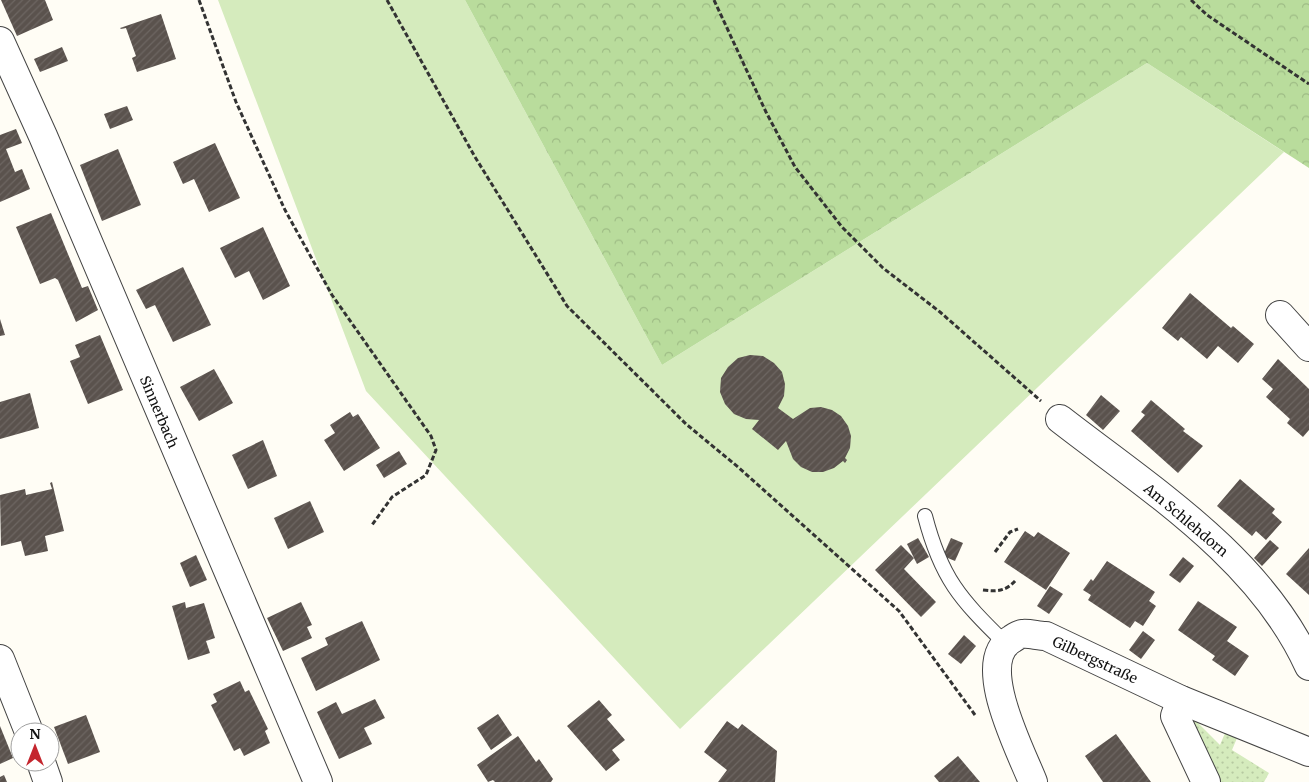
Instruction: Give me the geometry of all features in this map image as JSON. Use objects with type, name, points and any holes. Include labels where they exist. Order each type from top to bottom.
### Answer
[{"type":"street","name":"Sinnerbach","points":[[0,42],[43,136],[318,782]]},
{"type":"street","points":[[1280,316],[1309,348]]},
{"type":"street","name":"Am Schlehdorn","points":[[1060,419],[1178,511],[1229,556],[1284,621],[1309,666]]},
{"type":"street","name":"Gilbergstraße","points":[[1005,643],[1021,634],[1046,636],[1181,700],[1309,752]]},
{"type":"street","points":[[1005,643],[999,653],[996,672],[1006,719],[1033,782]]},
{"type":"street","points":[[0,659],[25,722]]},
{"type":"street","points":[[1181,700],[1175,716],[1206,782]]},
{"type":"lane","points":[[924,516],[936,555],[959,596],[1005,643]]},
{"type":"path","points":[[199,0],[236,102],[285,210],[332,295],[431,436],[436,450],[426,475],[392,497],[372,525]]},
{"type":"path","points":[[387,0],[475,157],[567,306],[686,424],[738,467],[899,611],[975,716]]},
{"type":"path","points":[[714,0],[766,112],[795,167],[842,227],[883,268],[940,312],[1060,419]]},
{"type":"path","points":[[1191,0],[1207,15],[1309,84]]},
{"type":"path","points":[[995,552],[1010,532],[1018,528]]},
{"type":"path","points":[[959,596],[972,590],[1003,590],[1010,587],[1016,580]]},
{"type":"green space","points":[[218,0],[465,0],[662,365],[1147,63],[1284,152],[680,729],[366,391]]},
{"type":"green space","points":[[465,0],[1309,0],[1309,168],[1147,63],[662,365]]},
{"type":"green space","points":[[1191,716],[1220,745],[1228,726],[1240,731],[1232,750],[1269,773],[1264,782],[1212,782],[1187,729]]},
{"type":"building","points":[[1,0],[45,0],[53,20],[17,36]]},
{"type":"building","points":[[161,14],[176,59],[137,72],[132,58],[136,56],[126,28],[120,28]]},
{"type":"building","points":[[62,47],[68,61],[40,72],[34,59]]},
{"type":"building","points":[[127,106],[133,120],[110,129],[104,114]]},
{"type":"building","points":[[16,129],[22,143],[6,149],[15,172],[22,169],[30,189],[0,202],[0,135]]},
{"type":"building","points":[[215,143],[240,198],[209,212],[194,179],[183,184],[173,162]]},
{"type":"building","points":[[118,149],[141,205],[102,221],[80,165]]},
{"type":"building","points":[[51,213],[82,288],[88,286],[98,310],[76,322],[58,280],[55,278],[40,284],[16,227]]},
{"type":"building","points":[[263,227],[290,286],[263,300],[249,271],[235,278],[220,248]]},
{"type":"building","points":[[183,267],[211,325],[173,342],[155,305],[146,309],[136,290]]},
{"type":"building","points":[[1190,293],[1231,328],[1233,326],[1254,344],[1238,363],[1218,346],[1207,359],[1181,337],[1178,341],[1162,328]]},
{"type":"building","points":[[0,319],[5,335],[0,336]]},
{"type":"building","points":[[100,335],[123,390],[88,404],[70,361],[80,357],[75,345]]},
{"type":"building","points":[[750,355],[763,356],[774,363],[782,372],[785,384],[784,396],[778,408],[793,419],[810,408],[821,407],[832,410],[841,416],[848,426],[851,436],[850,448],[845,458],[847,460],[845,463],[843,461],[834,468],[823,472],[812,472],[801,467],[793,459],[786,441],[778,450],[752,429],[759,420],[746,419],[734,414],[725,404],[720,392],[721,378],[728,367],[738,358]]},
{"type":"building","points":[[1278,359],[1309,389],[1309,430],[1303,437],[1287,423],[1290,419],[1266,397],[1273,389],[1262,379]]},
{"type":"building","points":[[214,369],[233,403],[199,421],[180,387]]},
{"type":"building","points":[[30,393],[39,428],[0,439],[0,402]]},
{"type":"building","points":[[1101,395],[1120,411],[1103,430],[1086,415]]},
{"type":"building","points":[[1151,400],[1185,429],[1183,431],[1203,446],[1178,473],[1131,431],[1145,415],[1141,412]]},
{"type":"building","points":[[350,412],[353,417],[358,414],[380,448],[344,471],[324,440],[335,433],[330,425]]},
{"type":"building","points":[[263,440],[277,476],[248,489],[232,455]]},
{"type":"building","points":[[399,451],[407,464],[384,478],[376,465]]},
{"type":"building","points":[[1240,479],[1275,509],[1272,513],[1282,522],[1266,540],[1256,531],[1252,536],[1217,506]]},
{"type":"building","points":[[52,482],[64,531],[45,536],[48,551],[25,556],[21,541],[1,546],[0,495],[25,489],[26,495],[52,489],[50,483]]},
{"type":"building","points":[[310,501],[324,532],[288,549],[274,518]]},
{"type":"building","points":[[1025,531],[1034,537],[1038,532],[1070,553],[1046,590],[1004,562]]},
{"type":"building","points":[[918,538],[929,557],[917,564],[907,544]]},
{"type":"building","points":[[951,538],[963,543],[955,561],[943,556]]},
{"type":"building","points":[[1270,540],[1279,548],[1262,566],[1254,558]]},
{"type":"building","points":[[901,545],[914,558],[904,569],[936,602],[921,617],[875,570]]},
{"type":"building","points":[[1309,548],[1309,595],[1286,574]]},
{"type":"building","points":[[196,555],[207,580],[190,587],[180,563]]},
{"type":"building","points":[[1183,557],[1194,566],[1180,583],[1169,575]]},
{"type":"building","points":[[1107,561],[1155,592],[1149,601],[1156,606],[1143,626],[1135,621],[1130,628],[1088,600],[1091,595],[1083,590],[1091,579],[1093,581]]},
{"type":"building","points":[[1050,586],[1063,594],[1049,614],[1037,606]]},
{"type":"building","points":[[1198,601],[1237,627],[1227,641],[1249,656],[1235,676],[1212,660],[1215,656],[1178,630]]},
{"type":"building","points":[[185,602],[186,608],[204,603],[215,638],[206,641],[210,653],[188,660],[172,606]]},
{"type":"building","points":[[301,602],[312,625],[307,627],[312,638],[283,651],[267,618]]},
{"type":"building","points":[[362,621],[380,660],[316,691],[301,658],[328,645],[325,638]]},
{"type":"building","points":[[1143,631],[1155,640],[1141,659],[1129,650]]},
{"type":"building","points":[[964,635],[976,646],[961,664],[948,654]]},
{"type":"building","points":[[240,681],[245,692],[249,690],[268,729],[265,731],[270,743],[244,756],[240,748],[234,751],[211,705],[217,702],[213,694]]},
{"type":"building","points":[[375,699],[385,718],[364,728],[372,744],[339,759],[317,712],[336,702],[342,714]]},
{"type":"building","points":[[599,700],[612,715],[607,719],[625,740],[612,750],[620,760],[606,771],[567,726]]},
{"type":"building","points":[[498,714],[512,735],[491,750],[477,728]]},
{"type":"building","points":[[86,715],[100,752],[68,764],[60,743],[60,725]]},
{"type":"building","points":[[727,721],[738,729],[742,724],[777,751],[775,782],[718,782],[727,770],[704,752]]},
{"type":"building","points":[[0,726],[10,751],[10,759],[0,764]]},
{"type":"building","points":[[1116,734],[1151,782],[1103,782],[1085,756]]},
{"type":"building","points":[[518,736],[536,762],[539,759],[553,779],[551,782],[495,782],[493,780],[488,782],[477,765]]},
{"type":"building","points":[[958,756],[980,782],[939,782],[934,776]]},
{"type":"building","points":[[4,775],[7,782],[0,782],[0,777]]}]
